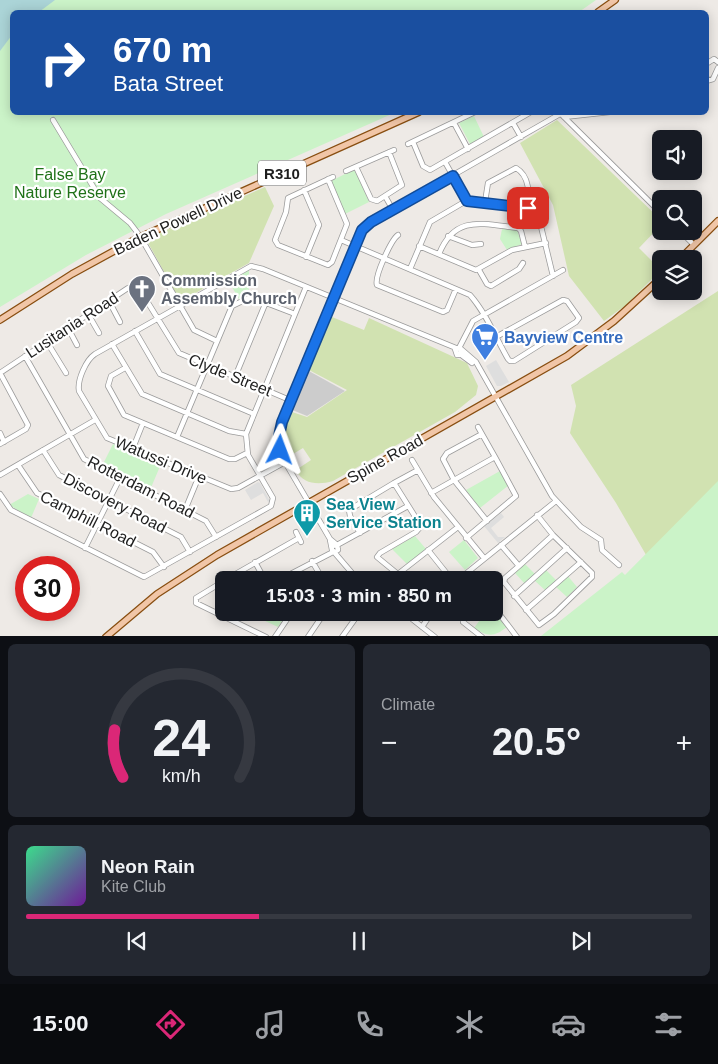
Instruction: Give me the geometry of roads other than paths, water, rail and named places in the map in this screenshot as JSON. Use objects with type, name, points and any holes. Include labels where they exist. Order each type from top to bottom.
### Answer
[{"type":"main road","points":[[601,10],[615,0]]},
{"type":"main road","name":"Baden Powell Drive","points":[[0,320],[61,281],[145,234],[412,115]]},
{"type":"main road","points":[[689,250],[718,221]]},
{"type":"main road","name":"Spine Road","points":[[106,636],[180,578],[309,502],[555,363],[595,336],[652,286]]},
{"type":"street","points":[[709,80],[713,79],[718,68]]},
{"type":"street","points":[[469,115],[410,143],[426,169],[432,169],[445,162],[526,115]]},
{"type":"street","points":[[349,571],[285,462],[280,450],[279,436],[355,246],[364,228],[561,115],[652,204]]},
{"type":"street","points":[[53,120],[100,198],[130,223],[140,236],[196,332],[217,341]]},
{"type":"street","points":[[454,123],[468,149]]},
{"type":"street","points":[[513,123],[521,137]]},
{"type":"street","points":[[346,171],[392,151],[402,182],[399,188],[377,201],[372,200],[356,167]]},
{"type":"street","points":[[445,162],[467,201]]},
{"type":"street","points":[[485,202],[488,183],[516,168],[520,171],[529,188],[528,208]]},
{"type":"street","points":[[330,178],[347,224],[329,265],[278,245],[275,240],[285,214],[287,199],[304,190],[330,178]]},
{"type":"street","points":[[304,190],[319,225],[306,257]]},
{"type":"street","points":[[385,196],[393,210]]},
{"type":"street","points":[[410,269],[430,222],[467,201],[528,208],[538,211],[553,276]]},
{"type":"street","points":[[439,254],[448,236],[473,222],[518,228],[521,231],[525,247]]},
{"type":"street","points":[[398,235],[391,242],[376,278],[378,286],[442,312],[447,310],[456,289]]},
{"type":"street","points":[[448,236],[472,245],[481,244]]},
{"type":"street","points":[[341,240],[470,295],[484,315],[496,337],[508,359],[514,361],[579,318],[567,301],[563,300],[496,337]]},
{"type":"street","points":[[689,240],[694,245]]},
{"type":"street","points":[[419,246],[474,270],[479,270],[512,250],[546,243]]},
{"type":"street","points":[[479,270],[487,284],[491,286],[519,270],[523,263]]},
{"type":"street","name":"Watussi Drive","points":[[285,462],[233,489],[107,438],[80,394],[78,385],[90,358],[251,266],[258,267],[458,350]]},
{"type":"street","points":[[563,270],[470,324],[458,350],[472,358],[543,483],[556,501],[581,527],[601,540],[602,550],[619,565]]},
{"type":"street","name":"Lusitania Road","points":[[0,373],[88,314],[136,285],[157,319]]},
{"type":"street","points":[[1,497],[11,510],[143,576],[164,567],[273,504],[273,498],[248,453],[246,434],[306,287]]},
{"type":"street","points":[[177,437],[234,304],[249,297],[295,314]]},
{"type":"street","points":[[109,301],[120,322]]},
{"type":"street","points":[[235,377],[266,302]]},
{"type":"street","points":[[88,314],[98,333]]},
{"type":"street","name":"Clyde Street","points":[[157,319],[177,352],[292,401]]},
{"type":"street","points":[[68,328],[77,345]]},
{"type":"street","points":[[135,331],[159,373],[254,414]]},
{"type":"street","points":[[47,342],[66,373]]},
{"type":"street","points":[[112,344],[142,394],[229,431],[246,434]]},
{"type":"street","name":"Rotterdam Road","points":[[25,356],[84,459],[206,521],[216,537]]},
{"type":"street","points":[[125,368],[111,376],[108,388],[123,414],[232,459],[248,453]]},
{"type":"street","points":[[0,373],[28,424],[26,429],[2,443],[0,433]]},
{"type":"street","points":[[0,475],[95,420]]},
{"type":"street","points":[[132,448],[144,423]]},
{"type":"street","points":[[466,538],[516,496],[478,427]]},
{"type":"street","points":[[482,434],[444,456],[444,462],[454,480],[487,521]]},
{"type":"street","name":"Discovery Road","points":[[44,450],[59,475],[181,537],[190,552]]},
{"type":"street","points":[[431,493],[495,457]]},
{"type":"street","points":[[412,460],[431,493],[484,558]]},
{"type":"street","name":"Camphill Road","points":[[18,464],[35,492],[153,552],[164,567]]},
{"type":"street","points":[[360,533],[350,516],[349,510],[418,470]]},
{"type":"street","points":[[185,510],[199,476]]},
{"type":"street","points":[[85,548],[120,478]]},
{"type":"street","points":[[394,483],[420,522],[421,527],[378,556],[378,560],[394,571]]},
{"type":"street","points":[[468,571],[556,501]]},
{"type":"street","points":[[294,571],[408,506]]},
{"type":"street","points":[[538,516],[553,535],[592,573],[592,577],[548,620],[538,624],[514,596],[504,580],[553,535]]},
{"type":"street","points":[[402,571],[458,527]]},
{"type":"street","points":[[240,571],[300,540],[296,532]]},
{"type":"street","points":[[501,545],[519,566]]},
{"type":"street","points":[[514,596],[567,548]]},
{"type":"street","points":[[428,550],[445,571]]},
{"type":"street","points":[[312,561],[318,571]]},
{"type":"street","points":[[255,562],[260,571]]},
{"type":"street","points":[[526,610],[581,562]]},
{"type":"street","points":[[215,586],[196,598],[195,601],[197,604],[215,611]]},
{"type":"street","points":[[503,618],[517,636]]},
{"type":"street","points":[[236,621],[266,636]]},
{"type":"street","points":[[275,636],[286,621]]},
{"type":"street","points":[[308,636],[319,621]]},
{"type":"street","points":[[342,636],[353,621]]},
{"type":"street","points":[[415,621],[435,636]]},
{"type":"street","points":[[422,626],[426,621]]},
{"type":"street","points":[[463,621],[482,636]]},
{"type":"water","points":[[0,0],[55,0],[42,10],[10,10],[10,38],[0,51]]},
{"type":"place","name":"Commission Assembly Church","points":[[142,313]]},
{"type":"place","name":"Bayview Centre","points":[[485,361]]},
{"type":"place","name":"Sea View Service Station","points":[[307,537]]},
{"type":"park label","name":"False Bay Nature Reserve","points":[[70,183]]}]
